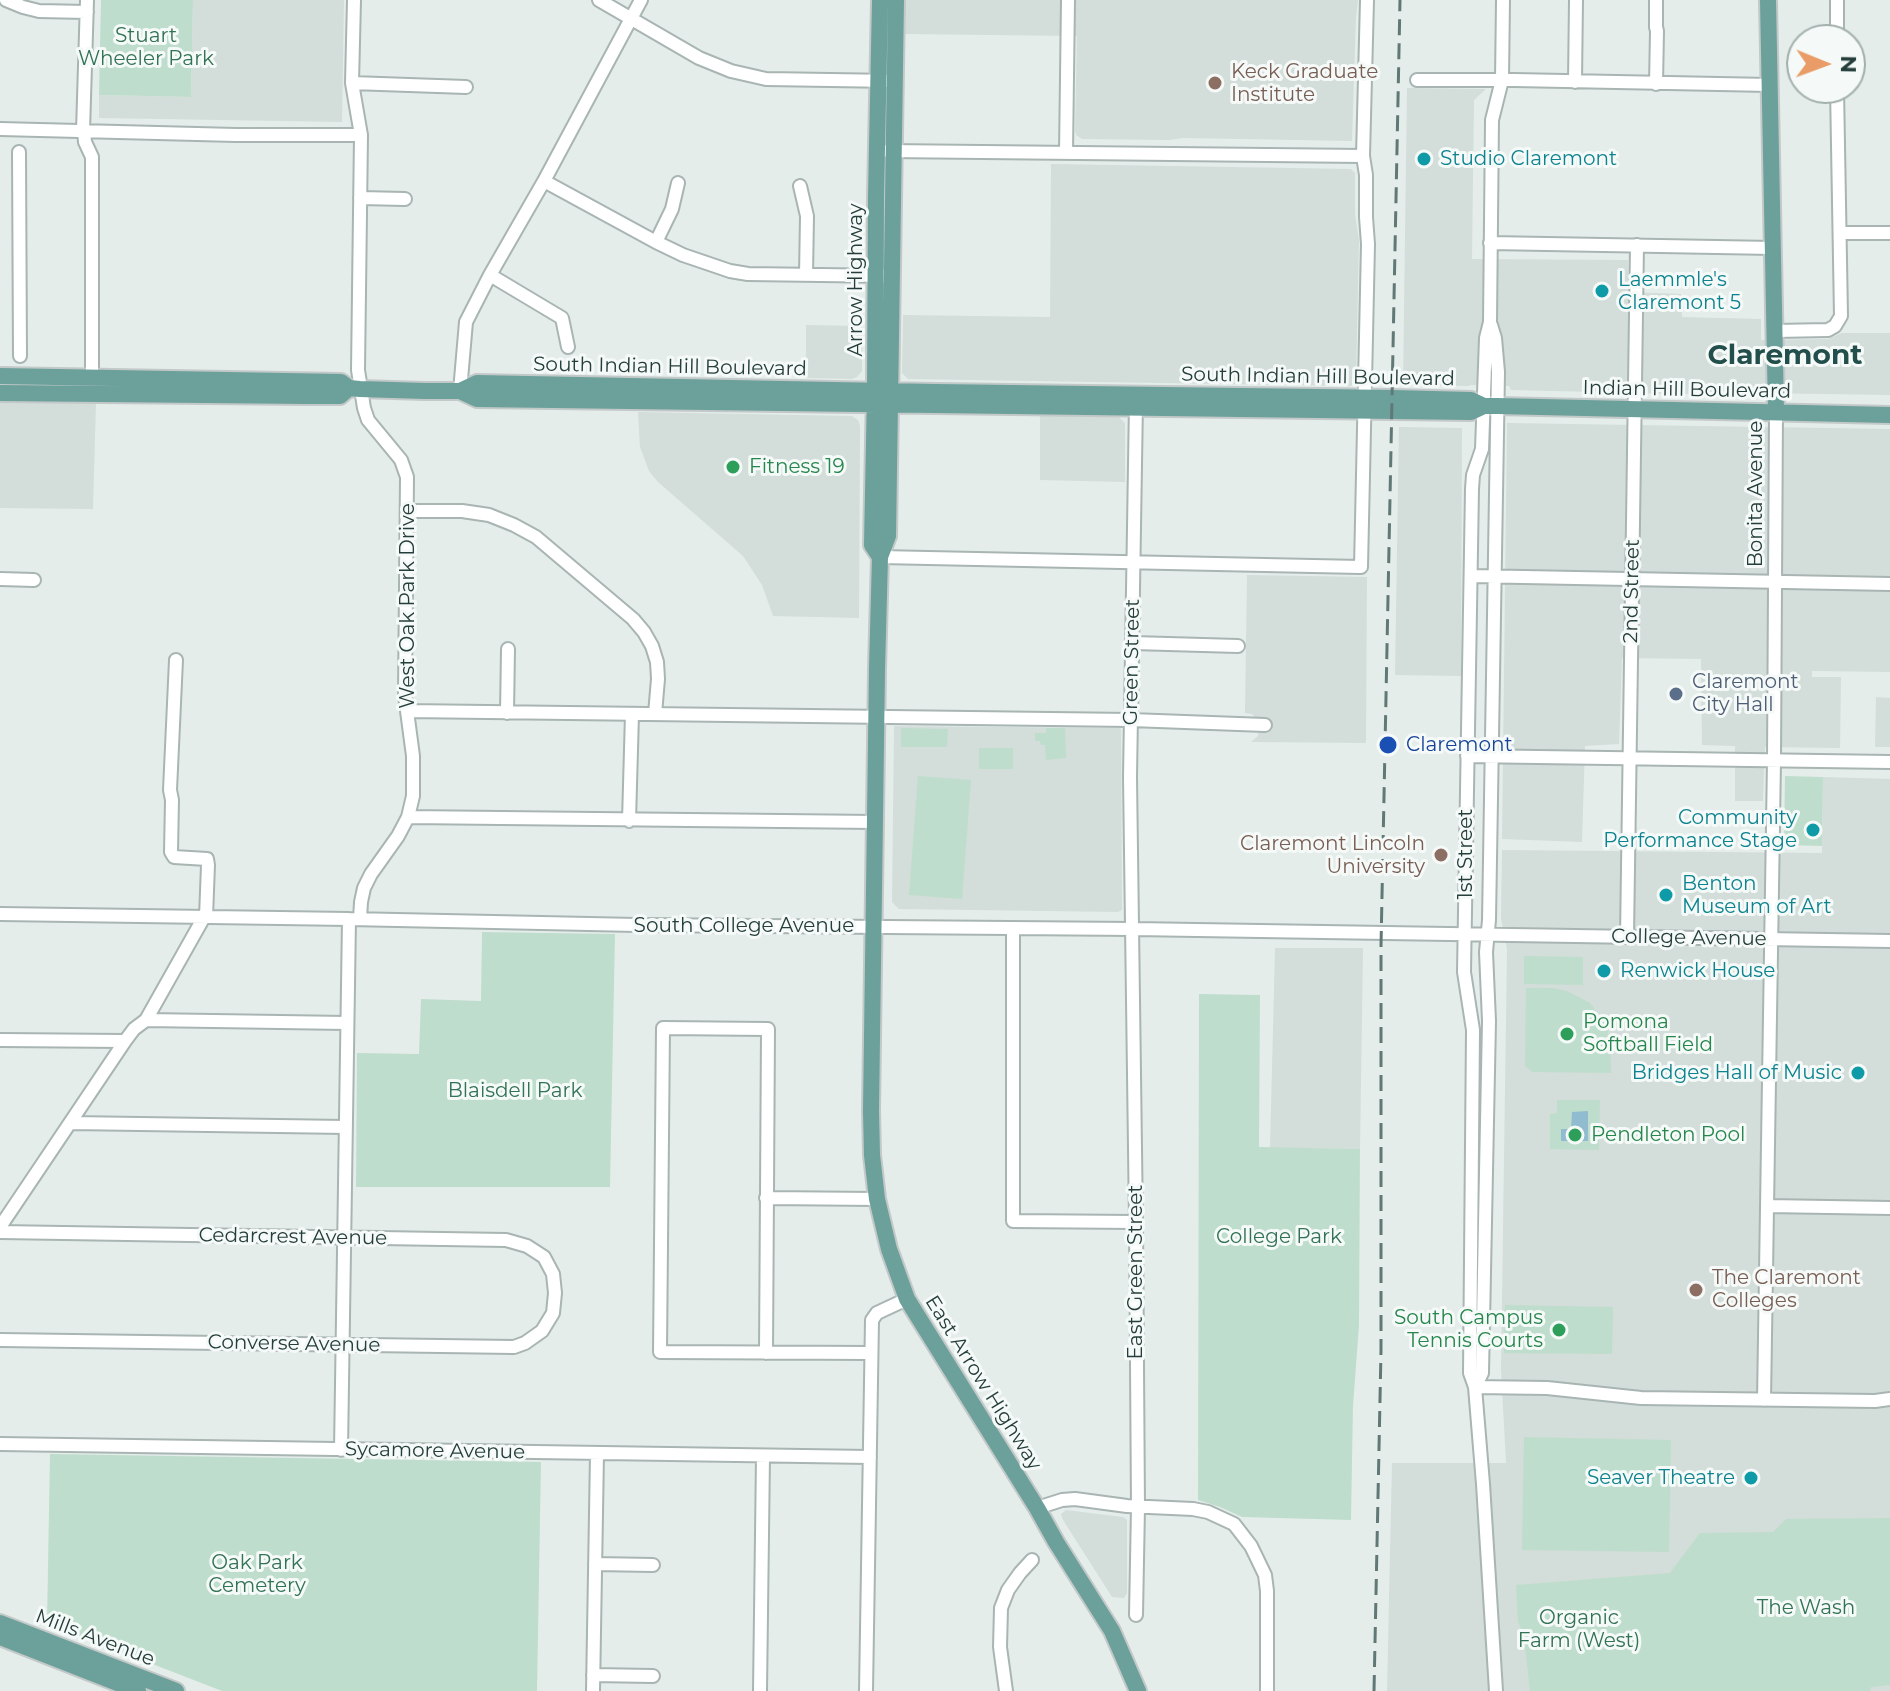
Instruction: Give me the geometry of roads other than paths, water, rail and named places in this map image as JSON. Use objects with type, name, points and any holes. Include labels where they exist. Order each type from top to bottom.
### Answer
[{"type":"main road","name":"Arrow Highway","points":[[880,0],[887,81]]},
{"type":"main road","name":"Arrow Highway","points":[[875,927],[880,557],[872,545],[883,398],[887,81],[896,0]]},
{"type":"main road","name":"Bonita Avenue","points":[[1768,0],[1776,411]]},
{"type":"main road","name":"South Indian Hill Boulevard","points":[[0,376],[341,382],[354,389],[460,391],[477,383],[883,398],[1366,404],[1471,412],[1490,406]]},
{"type":"main road","name":"South Indian Hill Boulevard","points":[[0,393],[340,396],[354,389]]},
{"type":"main road","name":"Indian Hill Boulevard","points":[[1490,406],[1890,415]]},
{"type":"main road","name":"East Arrow Highway","points":[[875,927],[872,1155],[877,1199],[889,1249],[907,1299],[1112,1631],[1138,1691]]},
{"type":"main road","name":"Mills Avenue","points":[[0,1623],[110,1679],[176,1691]]},
{"type":"main road","name":"Mills Avenue","points":[[0,1637],[138,1691]]},
{"type":"street","points":[[6,0],[39,11],[87,6],[84,131],[92,157],[92,378]]},
{"type":"street","name":"West Oak Park Drive","points":[[341,1450],[347,1023],[355,919],[364,888],[398,836],[408,817],[413,796],[413,756],[405,696],[407,477],[401,460],[368,420],[354,389],[358,370],[361,135],[352,83],[354,0]]},
{"type":"street","points":[[599,0],[699,58],[731,71],[766,79],[887,81]]},
{"type":"street","points":[[460,391],[466,322],[641,0]]},
{"type":"street","points":[[1066,153],[1068,0]]},
{"type":"street","points":[[880,557],[1361,567],[1368,244],[1363,156],[1367,0]]},
{"type":"street","name":"1st Street","points":[[1496,1691],[1475,1387],[1470,1373],[1473,1030],[1464,972],[1472,489],[1498,358],[1490,322],[1490,243],[1492,120],[1502,80],[1503,0]]},
{"type":"street","points":[[1575,82],[1576,0]]},
{"type":"street","points":[[1656,0],[1656,84]]},
{"type":"street","points":[[1837,0],[1837,24]]},
{"type":"street","points":[[1417,80],[1770,85]]},
{"type":"street","points":[[352,83],[466,87]]},
{"type":"street","points":[[1775,331],[1828,330],[1835,326],[1841,316],[1837,104]]},
{"type":"street","points":[[19,152],[9,144],[3,130],[361,135]]},
{"type":"street","points":[[19,152],[28,145],[29,130]]},
{"type":"street","points":[[885,151],[1363,156]]},
{"type":"street","points":[[19,152],[20,356]]},
{"type":"street","points":[[544,181],[656,242],[730,271],[748,274],[884,276]]},
{"type":"street","points":[[656,242],[672,209],[678,183]]},
{"type":"street","points":[[800,186],[807,216],[806,275]]},
{"type":"street","points":[[360,198],[405,199]]},
{"type":"street","points":[[1840,233],[1890,233]]},
{"type":"street","points":[[1490,243],[1773,248]]},
{"type":"street","name":"2nd Street","points":[[1627,937],[1637,245]]},
{"type":"street","points":[[490,275],[562,318],[568,347]]},
{"type":"street","name":"Green Street","points":[[1134,929],[1130,777],[1136,401]]},
{"type":"street","name":"1st Street","points":[[1475,1387],[1482,1373],[1489,1021],[1486,952],[1494,578],[1490,406]]},
{"type":"street","name":"Bonita Avenue","points":[[1764,1400],[1776,411]]},
{"type":"street","points":[[407,511],[462,511],[489,515],[536,537],[633,619],[644,632],[657,662],[655,714]]},
{"type":"street","points":[[1471,576],[1890,584]]},
{"type":"street","points":[[0,579],[34,580]]},
{"type":"street","points":[[1133,643],[1238,646]]},
{"type":"street","points":[[507,713],[508,649]]},
{"type":"street","points":[[0,1230],[125,1041],[146,1020],[205,917],[207,859],[174,857],[171,852],[170,790],[176,660]]},
{"type":"street","points":[[407,711],[1131,720],[1265,725]]},
{"type":"street","points":[[629,821],[632,714]]},
{"type":"street","points":[[1467,756],[1890,762]]},
{"type":"street","points":[[408,817],[876,822]]},
{"type":"street","name":"South College Avenue","points":[[0,914],[1488,935]]},
{"type":"street","points":[[1013,928],[1013,1221],[1136,1222]]},
{"type":"street","name":"East Green Street","points":[[1134,929],[1136,1615]]},
{"type":"street","name":"College Avenue","points":[[1488,935],[1890,941]]},
{"type":"street","points":[[146,1020],[347,1023]]},
{"type":"street","points":[[766,1353],[768,1029],[663,1028],[660,1352],[766,1353],[871,1353]]},
{"type":"street","points":[[0,1040],[125,1041]]},
{"type":"street","points":[[71,1123],[346,1127]]},
{"type":"street","points":[[766,1198],[877,1199]]},
{"type":"street","points":[[1767,1206],[1890,1208]]},
{"type":"street","name":"Cedarcrest Avenue","points":[[0,1230],[517,1242],[544,1257],[553,1274],[555,1293]]},
{"type":"street","name":"Converse Avenue","points":[[0,1340],[514,1347],[542,1331],[553,1313],[555,1293]]},
{"type":"street","points":[[866,1691],[872,1320],[877,1313],[907,1299]]},
{"type":"street","points":[[1475,1387],[1531,1387],[1641,1398],[1890,1399]]},
{"type":"street","name":"Sycamore Avenue","points":[[0,1444],[870,1457]]},
{"type":"street","points":[[593,1691],[597,1454]]},
{"type":"street","points":[[760,1691],[763,1456]]},
{"type":"street","points":[[1037,1508],[1075,1499],[1138,1507],[1193,1509],[1228,1520],[1242,1533],[1265,1575],[1267,1691]]},
{"type":"street","points":[[1006,1691],[1000,1647],[1001,1608],[1008,1590],[1032,1560]]},
{"type":"street","points":[[595,1564],[653,1565]]},
{"type":"street","points":[[593,1675],[653,1676]]},
{"type":"water","points":[[1588,1111],[1588,1141],[1561,1141],[1561,1129],[1571,1129],[1572,1112]]},
{"type":"railway","points":[[1374,1691],[1381,1351],[1381,946],[1400,0]]},
{"type":"place","name":"Keck Graduate Institute","points":[[1215,83]]},
{"type":"place","name":"Studio Claremont","points":[[1424,159]]},
{"type":"place","name":"Laemmle's Claremont 5","points":[[1602,291]]},
{"type":"place","name":"Fitness 19","points":[[733,467]]},
{"type":"place","name":"Claremont City Hall","points":[[1676,694]]},
{"type":"place","name":"Claremont","points":[[1388,745]]},
{"type":"place","name":"Community Performance Stage","points":[[1813,830]]},
{"type":"place","name":"Claremont Lincoln University","points":[[1441,855]]},
{"type":"place","name":"Benton Museum of Art","points":[[1666,895]]},
{"type":"place","name":"Renwick House","points":[[1604,971]]},
{"type":"place","name":"Pomona Softball Field","points":[[1567,1034]]},
{"type":"place","name":"Bridges Hall of Music","points":[[1858,1073]]},
{"type":"place","name":"Pendleton Pool","points":[[1575,1135]]},
{"type":"place","name":"The Claremont Colleges","points":[[1696,1290]]},
{"type":"place","name":"South Campus Tennis Courts","points":[[1559,1330]]},
{"type":"place","name":"Seaver Theatre","points":[[1751,1478]]},
{"type":"district","name":"Claremont","points":[[1785,356]]},
{"type":"park label","name":"Stuart Wheeler Park","points":[[146,48]]},
{"type":"park label","name":"Blaisdell Park","points":[[515,1091]]},
{"type":"park label","name":"College Park","points":[[1279,1237]]},
{"type":"park label","name":"Oak Park Cemetery","points":[[257,1574]]},
{"type":"park label","name":"The Wash","points":[[1806,1608]]},
{"type":"park label","name":"Organic Farm (West)","points":[[1579,1630]]}]
